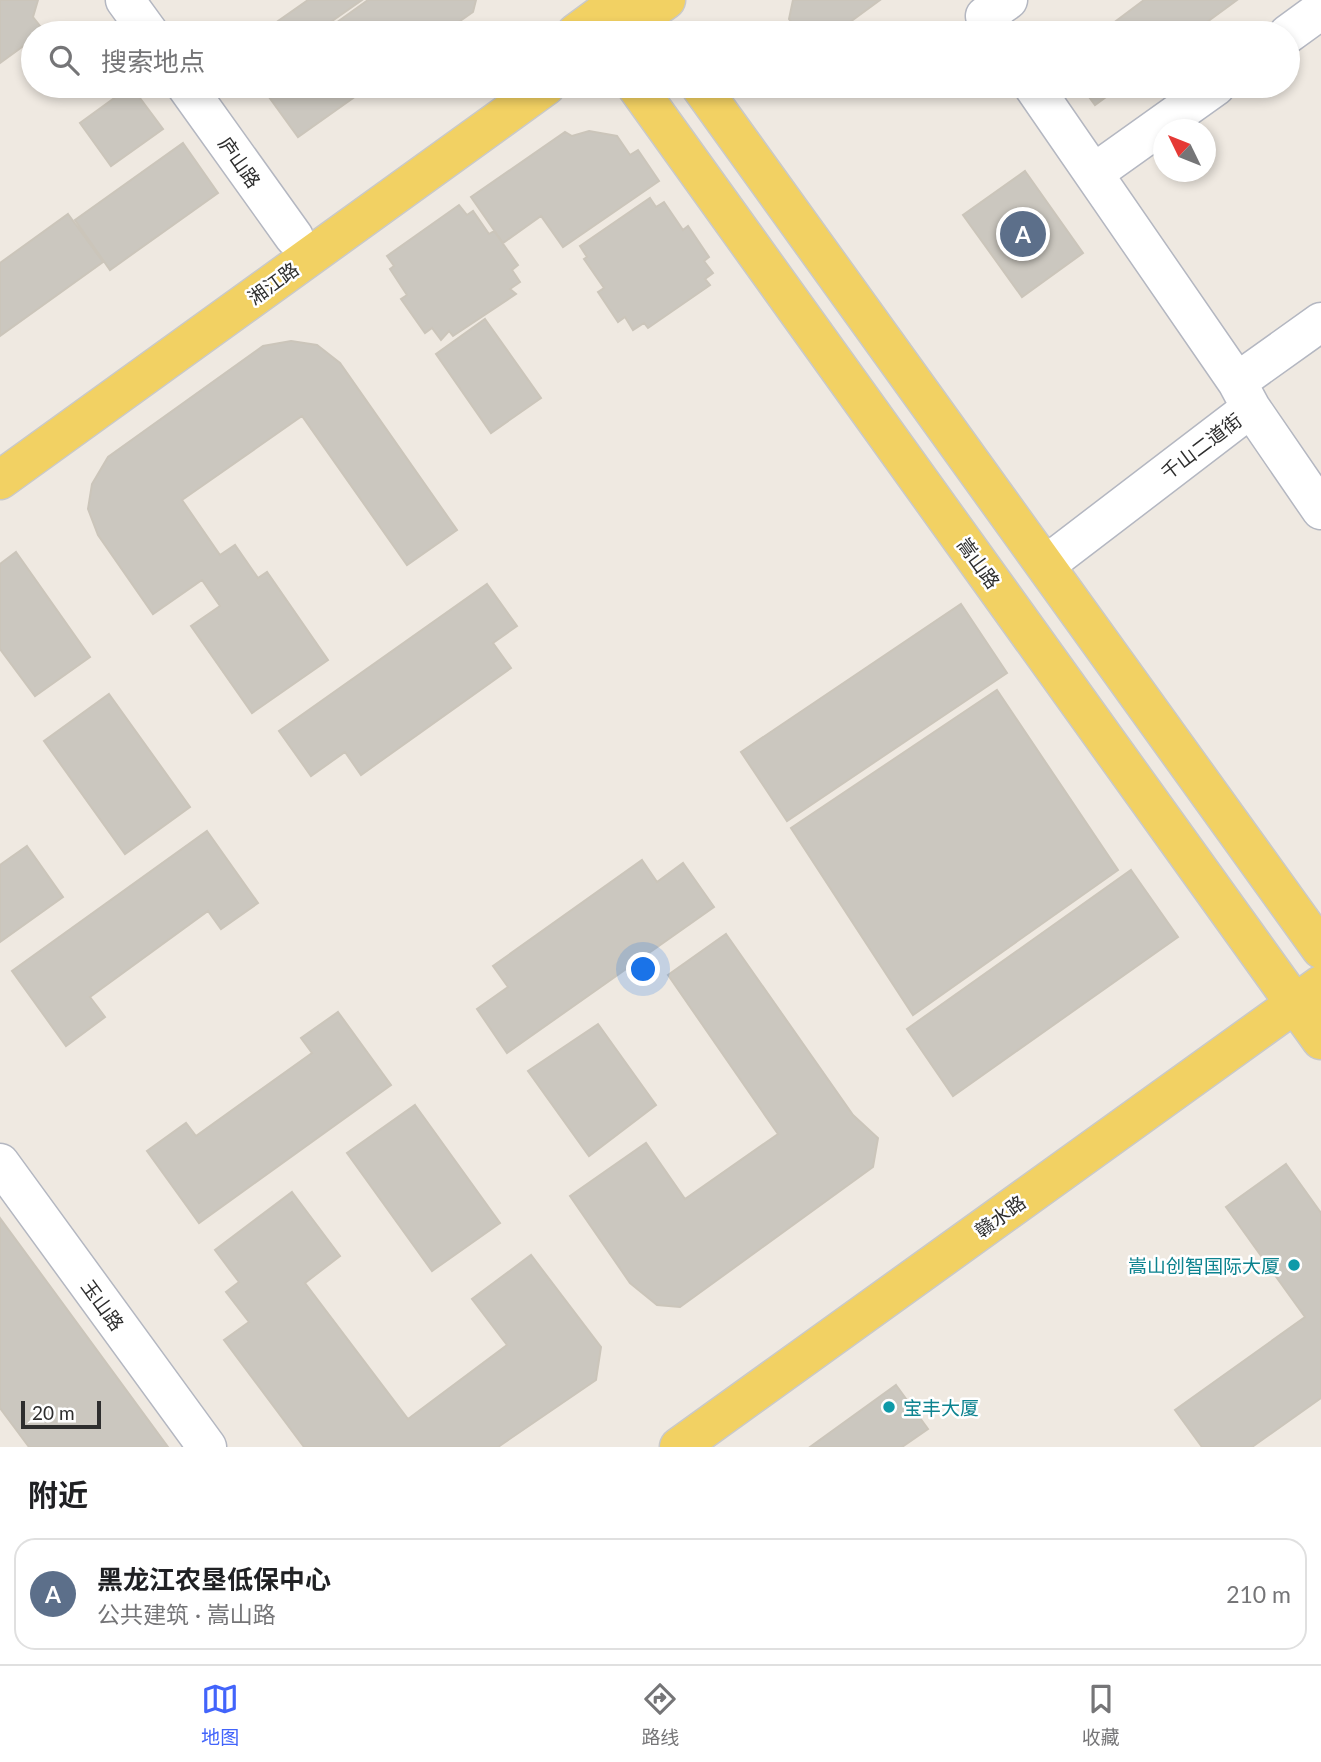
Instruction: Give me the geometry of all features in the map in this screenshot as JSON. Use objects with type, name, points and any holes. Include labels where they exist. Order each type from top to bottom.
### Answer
[{"type":"main road","name":"湘江路","points":[[0,447],[487,98]]},
{"type":"main road","name":"湘江路","points":[[0,480],[529,98]]},
{"type":"main road","name":"嵩山路","points":[[645,98],[1313,1012]]},
{"type":"main road","points":[[709,98],[1047,564],[1321,949]]},
{"type":"main road","name":"赣水路","points":[[703,1443],[1313,1012]]},
{"type":"street","points":[[125,0],[140,21]]},
{"type":"street","points":[[989,21],[985,16],[1008,0]]},
{"type":"street","points":[[1300,25],[1321,10]]},
{"type":"street","name":"庐山路","points":[[195,98],[294,237]]},
{"type":"street","points":[[1041,98],[1321,510]]},
{"type":"street","points":[[1094,173],[1199,98]]},
{"type":"street","name":"千山二道街","points":[[1047,564],[1244,395],[1321,323]]},
{"type":"street","name":"玉山路","points":[[0,1163],[207,1447]]},
{"type":"building","points":[[0,0],[38,0],[33,17],[36,21],[21,21],[21,48],[0,63]]},
{"type":"building","points":[[308,0],[362,0],[332,21],[278,21]]},
{"type":"building","points":[[368,0],[476,0],[473,12],[460,21],[339,21]]},
{"type":"building","points":[[793,0],[880,0],[851,21],[789,19]]},
{"type":"building","points":[[1144,0],[1237,0],[1208,21],[1116,21]]},
{"type":"building","points":[[114,98],[140,98],[163,129],[111,166],[80,123]]},
{"type":"building","points":[[270,98],[353,98],[298,137]]},
{"type":"building","points":[[1090,98],[1105,98],[1095,105]]},
{"type":"building","points":[[589,131],[617,136],[630,155],[638,150],[659,181],[563,247],[541,216],[503,243],[471,197],[565,132],[572,136]]},
{"type":"building","points":[[183,143],[218,193],[110,270],[75,220]]},
{"type":"building","points":[[1025,171],[1083,253],[1022,297],[963,215]]},
{"type":"building","points":[[650,198],[656,207],[664,202],[683,230],[688,226],[709,257],[704,261],[713,273],[705,279],[710,285],[648,328],[644,323],[633,330],[625,317],[618,322],[598,292],[604,288],[584,259],[587,257],[580,246]]},
{"type":"building","points":[[459,205],[467,215],[473,211],[489,234],[494,231],[518,265],[512,270],[520,282],[510,289],[516,294],[453,336],[449,331],[441,340],[432,328],[425,333],[401,299],[407,295],[390,269],[394,266],[387,256]]},
{"type":"building","points":[[68,214],[103,262],[0,336],[0,263]]},
{"type":"building","points":[[485,319],[541,398],[491,433],[436,354]]},
{"type":"building","points":[[291,341],[317,345],[340,363],[457,530],[407,565],[302,416],[182,500],[220,555],[235,545],[258,578],[267,572],[328,660],[252,713],[191,626],[220,606],[202,580],[153,614],[98,535],[88,509],[92,484],[108,457],[263,346]]},
{"type":"building","points":[[16,552],[90,657],[35,696],[0,649],[0,564]]},
{"type":"building","points":[[487,584],[517,626],[493,643],[511,668],[361,775],[345,752],[311,776],[279,731]]},
{"type":"building","points":[[961,604],[1007,673],[787,821],[741,752]]},
{"type":"building","points":[[997,690],[1118,870],[913,1015],[791,828]]},
{"type":"building","points":[[109,694],[190,807],[125,854],[44,741]]},
{"type":"building","points":[[207,831],[258,903],[221,929],[208,911],[90,997],[105,1017],[66,1046],[12,971]]},
{"type":"building","points":[[27,846],[63,897],[0,942],[0,865]]},
{"type":"building","points":[[642,860],[657,882],[683,863],[714,907],[507,1053],[477,1009],[508,987],[493,966]]},
{"type":"building","points":[[1131,870],[1178,937],[953,1096],[907,1029]]},
{"type":"building","points":[[726,934],[853,1115],[878,1138],[873,1167],[680,1307],[657,1305],[630,1283],[570,1196],[646,1143],[685,1199],[778,1134],[668,975]]},
{"type":"building","points":[[338,1012],[391,1085],[199,1223],[147,1151],[186,1123],[196,1136],[312,1053],[301,1038]]},
{"type":"building","points":[[598,1024],[656,1105],[589,1156],[528,1071]]},
{"type":"building","points":[[415,1105],[500,1223],[432,1271],[347,1153]]},
{"type":"building","name":"嵩山创智国际大厦","points":[[1286,1164],[1321,1213],[1321,1398],[1252,1447],[1202,1447],[1175,1410],[1305,1317],[1226,1207]]},
{"type":"building","points":[[292,1192],[340,1256],[305,1283],[408,1419],[507,1345],[472,1299],[531,1255],[601,1347],[596,1380],[498,1447],[304,1447],[224,1340],[249,1322],[226,1292],[239,1282],[215,1250]]},
{"type":"building","points":[[0,1218],[168,1447],[29,1447],[0,1408]]},
{"type":"building","name":"宝丰大厦","points":[[896,1385],[928,1429],[902,1447],[810,1447]]},
{"type":"place","name":"黑龙江农垦低保中心","points":[[1023,234]]},
{"type":"place","name":"嵩山创智国际大厦","points":[[1294,1265]]},
{"type":"place","name":"宝丰大厦","points":[[889,1407]]}]
